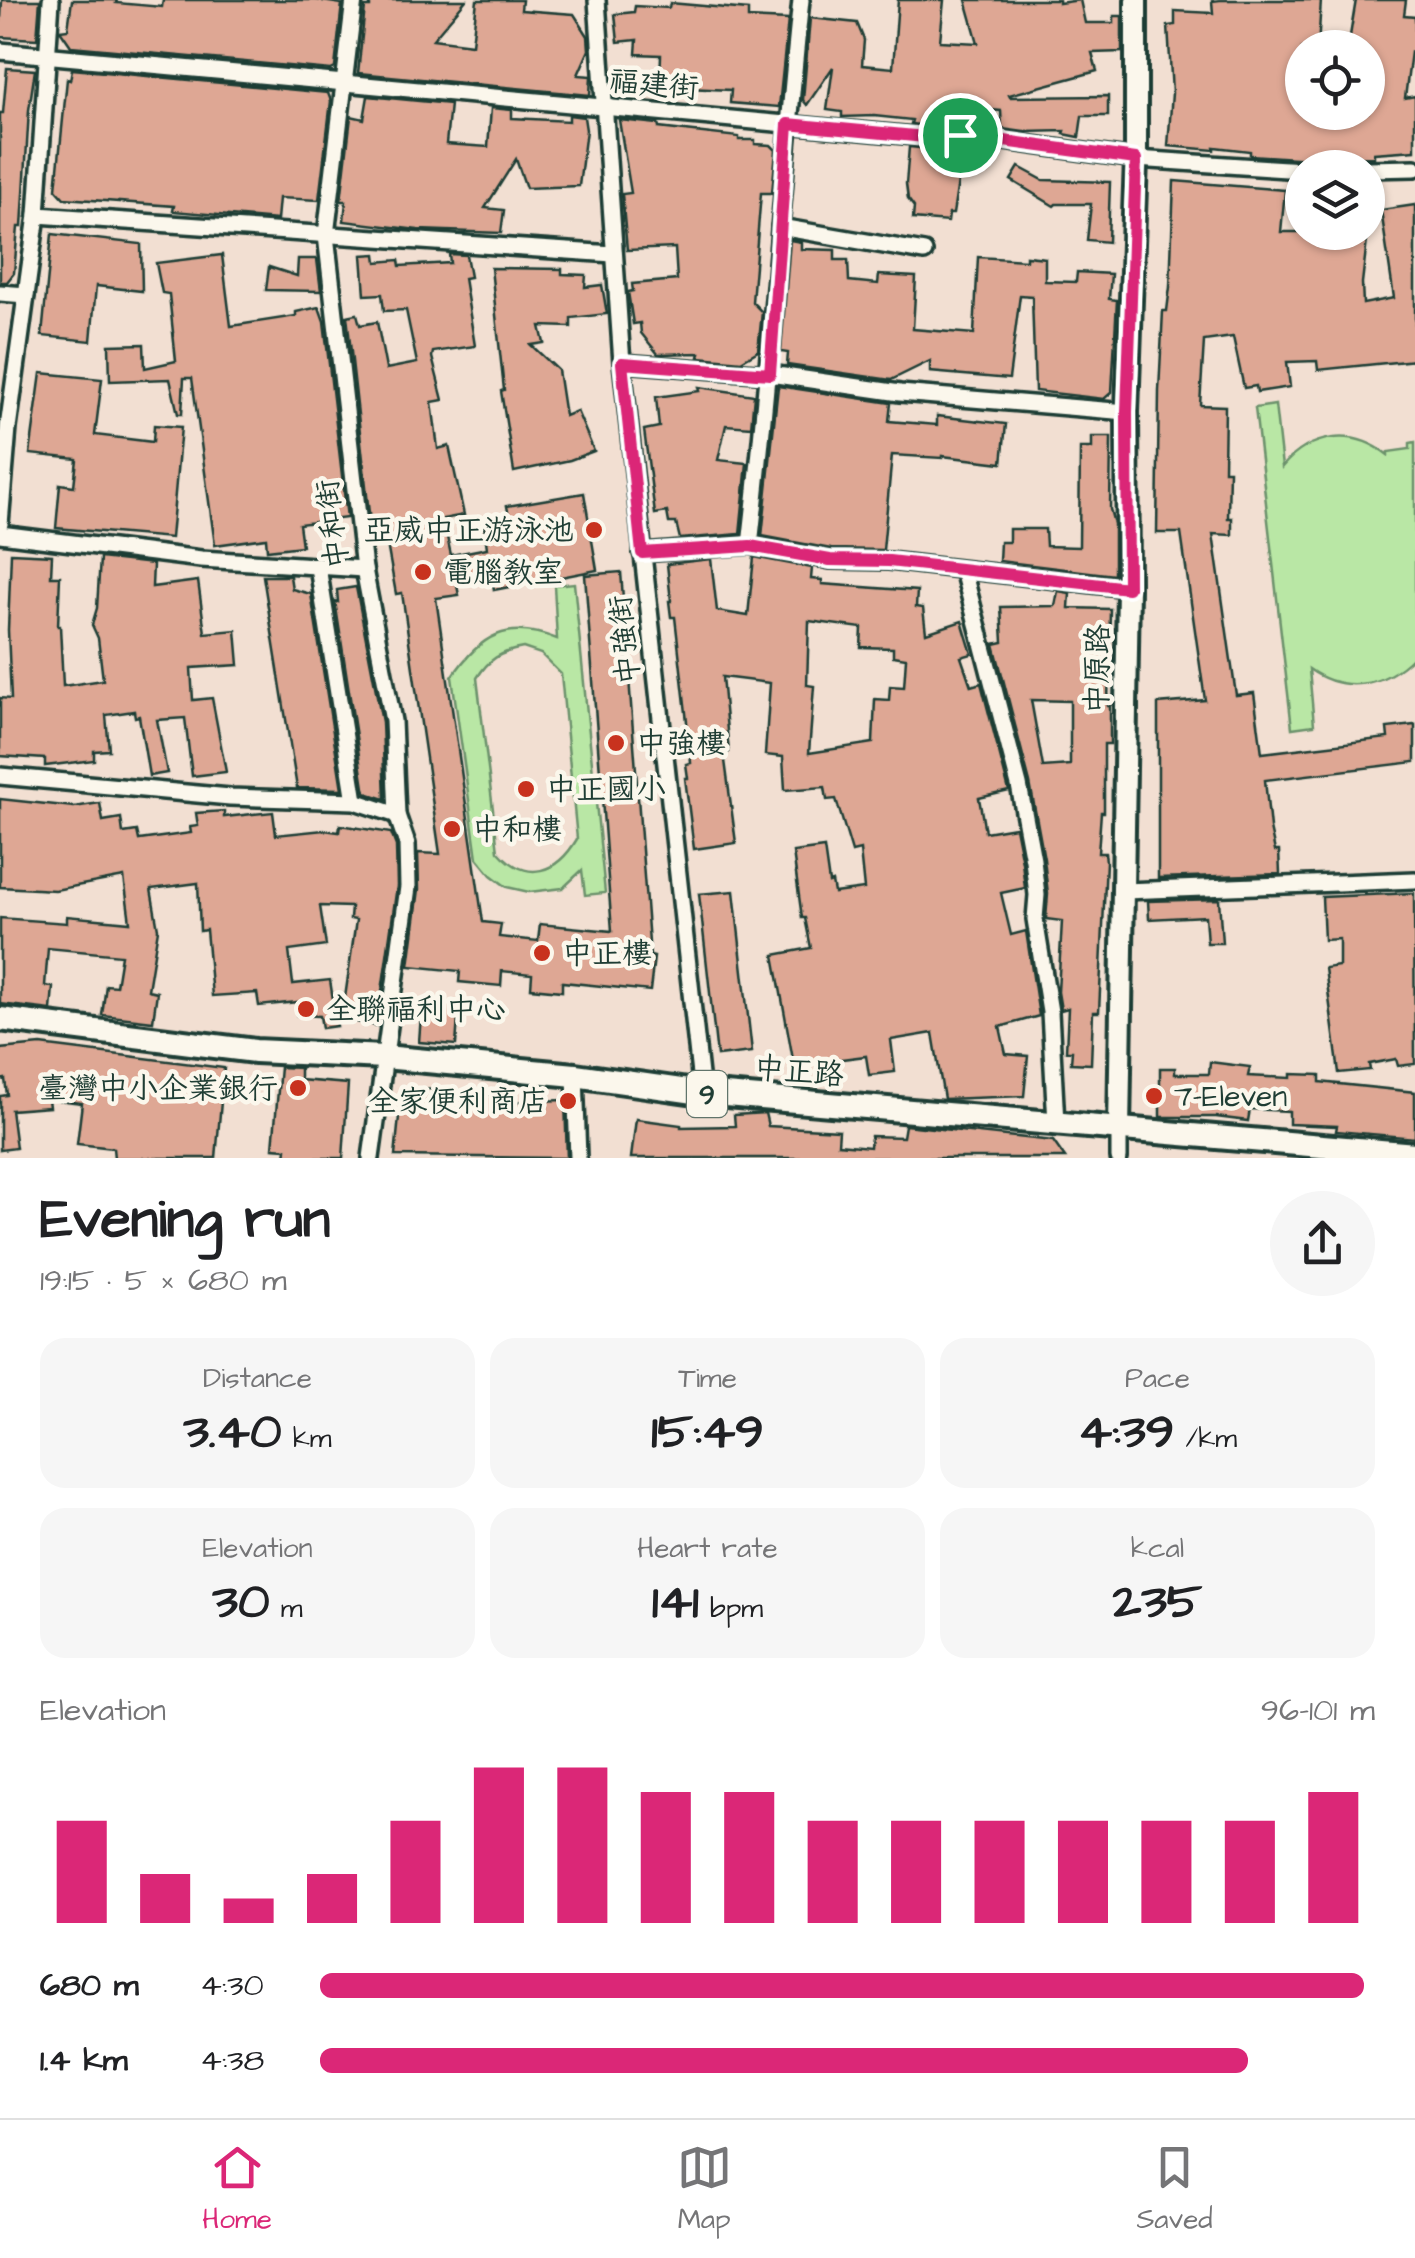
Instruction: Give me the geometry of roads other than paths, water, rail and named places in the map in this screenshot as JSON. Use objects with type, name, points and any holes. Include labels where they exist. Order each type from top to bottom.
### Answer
[{"type":"main road","name":"中正路","points":[[0,1019],[255,1052],[384,1057],[576,1075],[702,1093],[1415,1154]]},
{"type":"street","points":[[0,524],[8,428],[37,214],[50,0]]},
{"type":"street","name":"中和街","points":[[354,0],[326,235],[364,570],[393,721],[397,815],[407,844],[408,887],[371,1158]]},
{"type":"street","name":"中強街","points":[[597,0],[622,363],[702,1093]]},
{"type":"street","points":[[750,546],[770,374],[801,0]]},
{"type":"street","name":"中原路","points":[[1119,1158],[1136,0]]},
{"type":"street","name":"福建街","points":[[0,52],[936,138],[960,135],[1136,159],[1285,169]]},
{"type":"street","points":[[1385,169],[1415,168]]},
{"type":"street","points":[[37,214],[613,254]]},
{"type":"street","points":[[780,227],[924,252]]},
{"type":"street","points":[[0,293],[26,295]]},
{"type":"street","points":[[622,363],[770,374],[900,393],[1127,412]]},
{"type":"street","points":[[0,534],[200,559],[364,570]]},
{"type":"street","points":[[642,553],[750,546],[830,560],[889,561],[1128,588]]},
{"type":"street","points":[[318,567],[355,801]]},
{"type":"street","points":[[963,570],[1019,785],[1033,860],[1035,919],[1050,1012],[1056,1123]]},
{"type":"street","points":[[0,776],[230,797],[355,801],[397,815]]},
{"type":"street","points":[[1124,892],[1415,880]]},
{"type":"street","points":[[576,1075],[578,1158]]},
{"type":"place","name":"亞威中正游泳池","points":[[594,530]]},
{"type":"place","name":"電腦教室","points":[[423,572]]},
{"type":"place","name":"中強樓","points":[[616,743]]},
{"type":"place","name":"中正國小","points":[[526,789]]},
{"type":"place","name":"中和樓","points":[[452,829]]},
{"type":"place","name":"中正樓","points":[[542,953]]},
{"type":"place","name":"全聯福利中心","points":[[306,1009]]},
{"type":"place","name":"臺灣中小企業銀行","points":[[298,1088]]},
{"type":"place","name":"7-Eleven","points":[[1154,1096]]},
{"type":"place","name":"全家便利商店","points":[[568,1101]]}]
